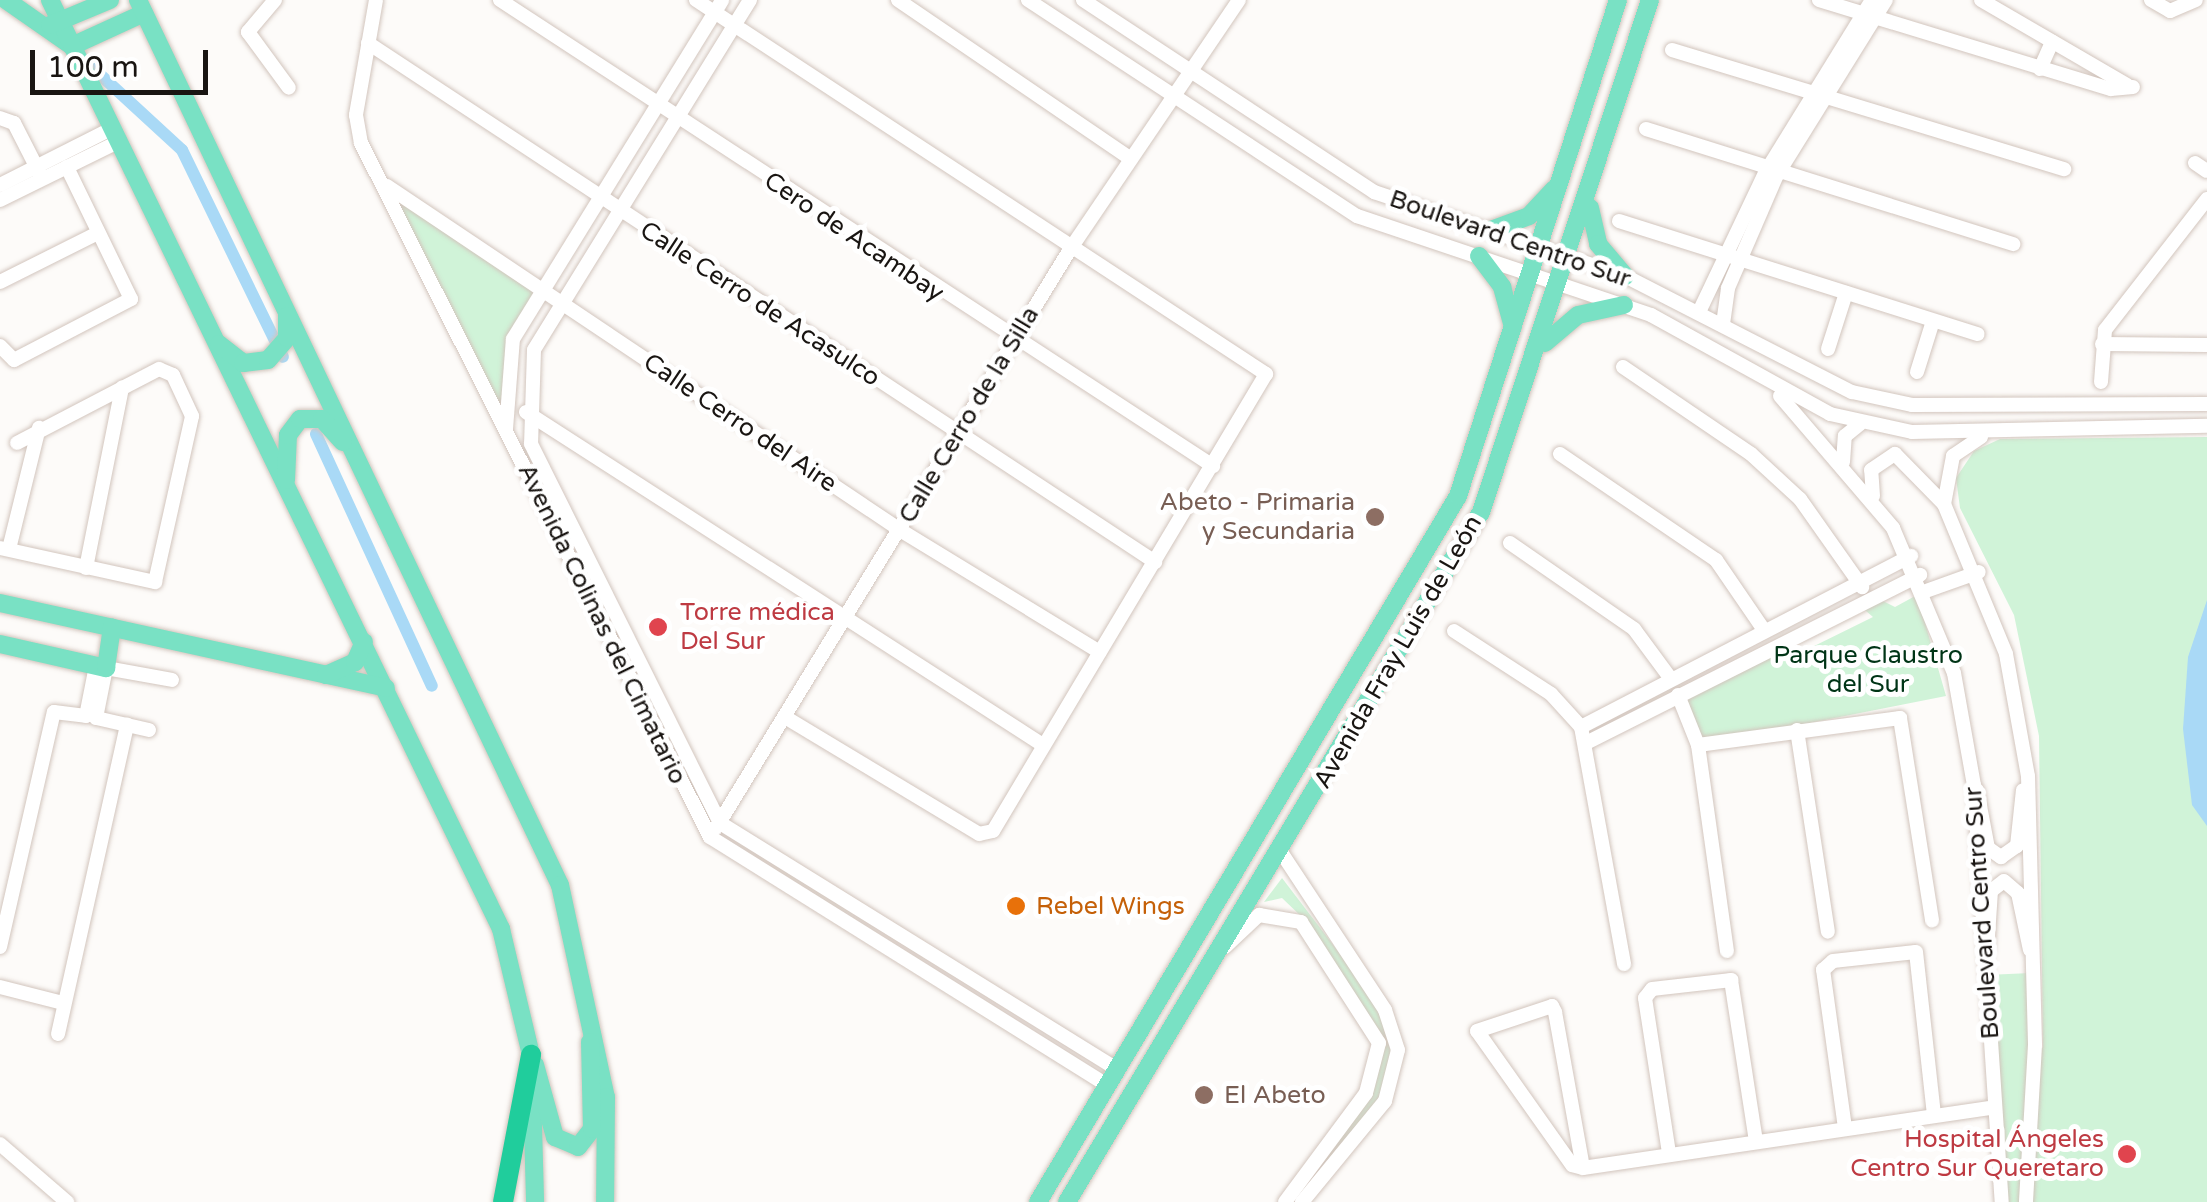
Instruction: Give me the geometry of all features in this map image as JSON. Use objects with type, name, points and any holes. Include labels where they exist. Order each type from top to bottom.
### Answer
[{"type":"highway","points":[[503,1202],[531,1055]]},
{"type":"main road","points":[[6,0],[52,24],[72,46],[500,929],[555,1136],[578,1147],[592,1128],[595,1020]]},
{"type":"main road","points":[[50,0],[52,24]]},
{"type":"main road","points":[[52,24],[110,0]]},
{"type":"main road","name":"Avenida Fray Luis de León","points":[[1038,1202],[1451,510],[1514,333],[1618,0]]},
{"type":"main road","name":"Avenida Fray Luis de León","points":[[1067,1202],[1281,852],[1481,512],[1541,347],[1650,0]]},
{"type":"main road","points":[[72,46],[141,6],[373,483],[560,885],[595,1020],[610,1138],[605,1202]]},
{"type":"main road","points":[[1490,230],[1529,216],[1565,172]]},
{"type":"main road","points":[[1594,183],[1592,228],[1626,276]]},
{"type":"main road","points":[[1480,256],[1502,288],[1514,333]]},
{"type":"main road","points":[[1541,347],[1578,315],[1624,306]]},
{"type":"main road","points":[[208,332],[231,358],[257,364],[281,350],[288,312]]},
{"type":"main road","points":[[287,490],[288,435],[310,416],[332,426],[373,483]]},
{"type":"main road","points":[[0,602],[386,688]]},
{"type":"main road","points":[[0,644],[101,667],[112,627]]},
{"type":"main road","points":[[326,675],[355,662],[364,642]]},
{"type":"main road","points":[[531,1055],[535,1202]]},
{"type":"main road","points":[[1056,1171],[1078,1185]]},
{"type":"street","points":[[275,0],[248,32],[289,88]]},
{"type":"street","points":[[376,0],[356,130],[506,434]]},
{"type":"street","name":"Cero de Acambay","points":[[500,0],[1012,343],[1213,466]]},
{"type":"street","points":[[696,0],[718,6],[734,25],[1070,251],[1266,374],[993,831],[980,834],[785,717]]},
{"type":"street","name":"Avenida Colinas del Cimatario","points":[[720,823],[530,444],[526,412],[534,350],[559,302],[750,0]]},
{"type":"street","points":[[898,0],[1130,158]]},
{"type":"street","name":"Boulevard Centro Sur","points":[[1028,0],[1357,216],[1563,280],[1693,335],[1772,385],[1860,424],[1996,432],[2207,426]]},
{"type":"street","name":"Boulevard Centro Sur","points":[[1083,0],[1374,192],[1626,276],[1824,380],[1912,405],[2207,404]]},
{"type":"street","name":"Calle Cerro de la Silla","points":[[710,836],[1070,251],[1239,0]]},
{"type":"street","points":[[1818,0],[2040,69],[2133,87],[1981,0]]},
{"type":"street","points":[[1869,18],[1872,0]]},
{"type":"street","points":[[1699,312],[1734,254],[1771,174],[1827,93],[1869,18],[1886,0]]},
{"type":"street","points":[[2151,0],[2170,12],[2196,0]]},
{"type":"street","name":"Avenida Colinas del Cimatario","points":[[710,836],[506,434],[505,367],[540,290],[718,6]]},
{"type":"street","points":[[2040,69],[2052,42]]},
{"type":"street","name":"Calle Cerro de Acasulco","points":[[368,43],[1155,562]]},
{"type":"street","points":[[1672,50],[1827,93],[2064,168]]},
{"type":"street","points":[[0,118],[14,123],[39,173]]},
{"type":"street","points":[[1646,129],[1771,174],[2013,244]]},
{"type":"street","points":[[0,185],[66,167],[113,136]]},
{"type":"street","points":[[0,200],[39,173],[113,136]]},
{"type":"street","points":[[0,346],[14,360],[127,304],[130,292],[66,167]]},
{"type":"street","name":"Calle Cerro del Aire","points":[[386,186],[900,530],[1100,652]]},
{"type":"street","points":[[2101,382],[2102,344],[2207,199]]},
{"type":"street","points":[[1618,221],[1734,254],[1846,294],[1978,334]]},
{"type":"street","points":[[0,282],[98,233]]},
{"type":"street","points":[[1723,324],[1734,254]]},
{"type":"street","points":[[1828,349],[1846,294]]},
{"type":"street","points":[[1917,372],[1933,321]]},
{"type":"street","points":[[2102,344],[2207,346]]},
{"type":"street","points":[[1623,367],[1751,454],[1800,499],[1860,582],[1867,600]]},
{"type":"street","points":[[16,443],[39,428],[167,370],[193,428],[154,582],[4,549],[39,428]]},
{"type":"street","name":"Boulevard Centro Sur","points":[[1772,385],[1874,500],[1911,556],[1954,673],[1974,786],[2002,1202]]},
{"type":"street","points":[[86,568],[122,388]]},
{"type":"street","points":[[526,412],[843,622],[1044,745]]},
{"type":"street","points":[[1843,462],[1845,436],[1860,424]]},
{"type":"street","name":"Boulevard Centro Sur","points":[[1996,432],[1953,456],[1944,504],[1979,572],[2006,654],[2028,776],[2031,950],[2026,1202]]},
{"type":"street","points":[[1560,454],[1716,560],[1764,630]]},
{"type":"street","points":[[1874,500],[1871,470],[1895,454],[1944,504]]},
{"type":"street","points":[[1510,543],[1634,629],[1671,679]]},
{"type":"street","points":[[1581,727],[1911,556]]},
{"type":"street","points":[[1926,591],[1979,572]]},
{"type":"street","points":[[1588,742],[1920,575]]},
{"type":"street","points":[[1454,631],[1552,694],[1581,727],[1588,742],[1624,964]]},
{"type":"street","points":[[1713,656],[1723,673]]},
{"type":"street","points":[[91,717],[101,667],[172,680]]},
{"type":"street","points":[[642,699],[657,691]]},
{"type":"street","points":[[1678,695],[1698,744],[1727,950]]},
{"type":"street","points":[[0,947],[54,712],[149,730]]},
{"type":"street","points":[[1698,744],[1900,718],[1932,920]]},
{"type":"street","points":[[58,1034],[127,725]]},
{"type":"street","points":[[1797,730],[1828,932]]},
{"type":"street","points":[[1974,786],[1988,848],[2001,856],[2018,846],[2028,776]]},
{"type":"street","points":[[720,823],[1116,1068]]},
{"type":"street","points":[[710,836],[1106,1085]]},
{"type":"street","points":[[1281,852],[1384,1010],[1398,1050],[1385,1101],[1302,1202]]},
{"type":"street","points":[[1984,956],[1991,891],[2004,881],[2018,893],[2031,950]]},
{"type":"street","points":[[1221,951],[1258,915],[1289,915],[1379,1044],[1366,1092],[1284,1202]]},
{"type":"street","points":[[1844,1128],[1823,970],[1833,961],[1916,952],[1934,1115]]},
{"type":"street","points":[[1669,1153],[1645,998],[1652,989],[1731,980],[1756,1141]]},
{"type":"street","points":[[0,987],[63,1003]]},
{"type":"street","points":[[1583,1168],[1552,1006],[1481,1026],[1478,1039],[1572,1165],[1583,1168],[1994,1106]]},
{"type":"street","points":[[0,1144],[67,1202]]},
{"type":"green space","points":[[386,185],[540,290],[513,339],[506,433]]},
{"type":"green space","points":[[2207,437],[2207,1202],[2002,1202],[1986,975],[2031,973],[2035,1045],[2043,1048],[2039,736],[2014,615],[1960,508],[1956,478],[1974,451],[2000,439]]},
{"type":"green space","name":"Parque Claustro del Sur","points":[[1917,595],[1946,696],[1698,745],[1678,695],[1784,642],[1800,653],[1873,617],[1859,605],[1875,597],[1895,607]]},
{"type":"green space","points":[[1282,878],[1382,1009],[1393,1040],[1381,1098],[1298,1202],[1289,1202],[1369,1093],[1381,1042],[1306,921],[1282,898],[1264,902]]},
{"type":"water","points":[[2207,600],[2207,826],[2192,805],[2183,729],[2188,657]]},
{"type":"waterway","points":[[82,58],[182,150],[283,357]]},
{"type":"waterway","points":[[316,434],[432,686]]},
{"type":"place","name":"Abeto - Primaria y Secundaria","points":[[1375,517]]},
{"type":"place","name":"Torre médica Del Sur","points":[[658,627]]},
{"type":"place","name":"Rebel Wings","points":[[1016,906]]},
{"type":"place","name":"El Abeto","points":[[1204,1095]]},
{"type":"place","name":"Hospital Ángeles Centro Sur Queretaro","points":[[2127,1154]]}]
